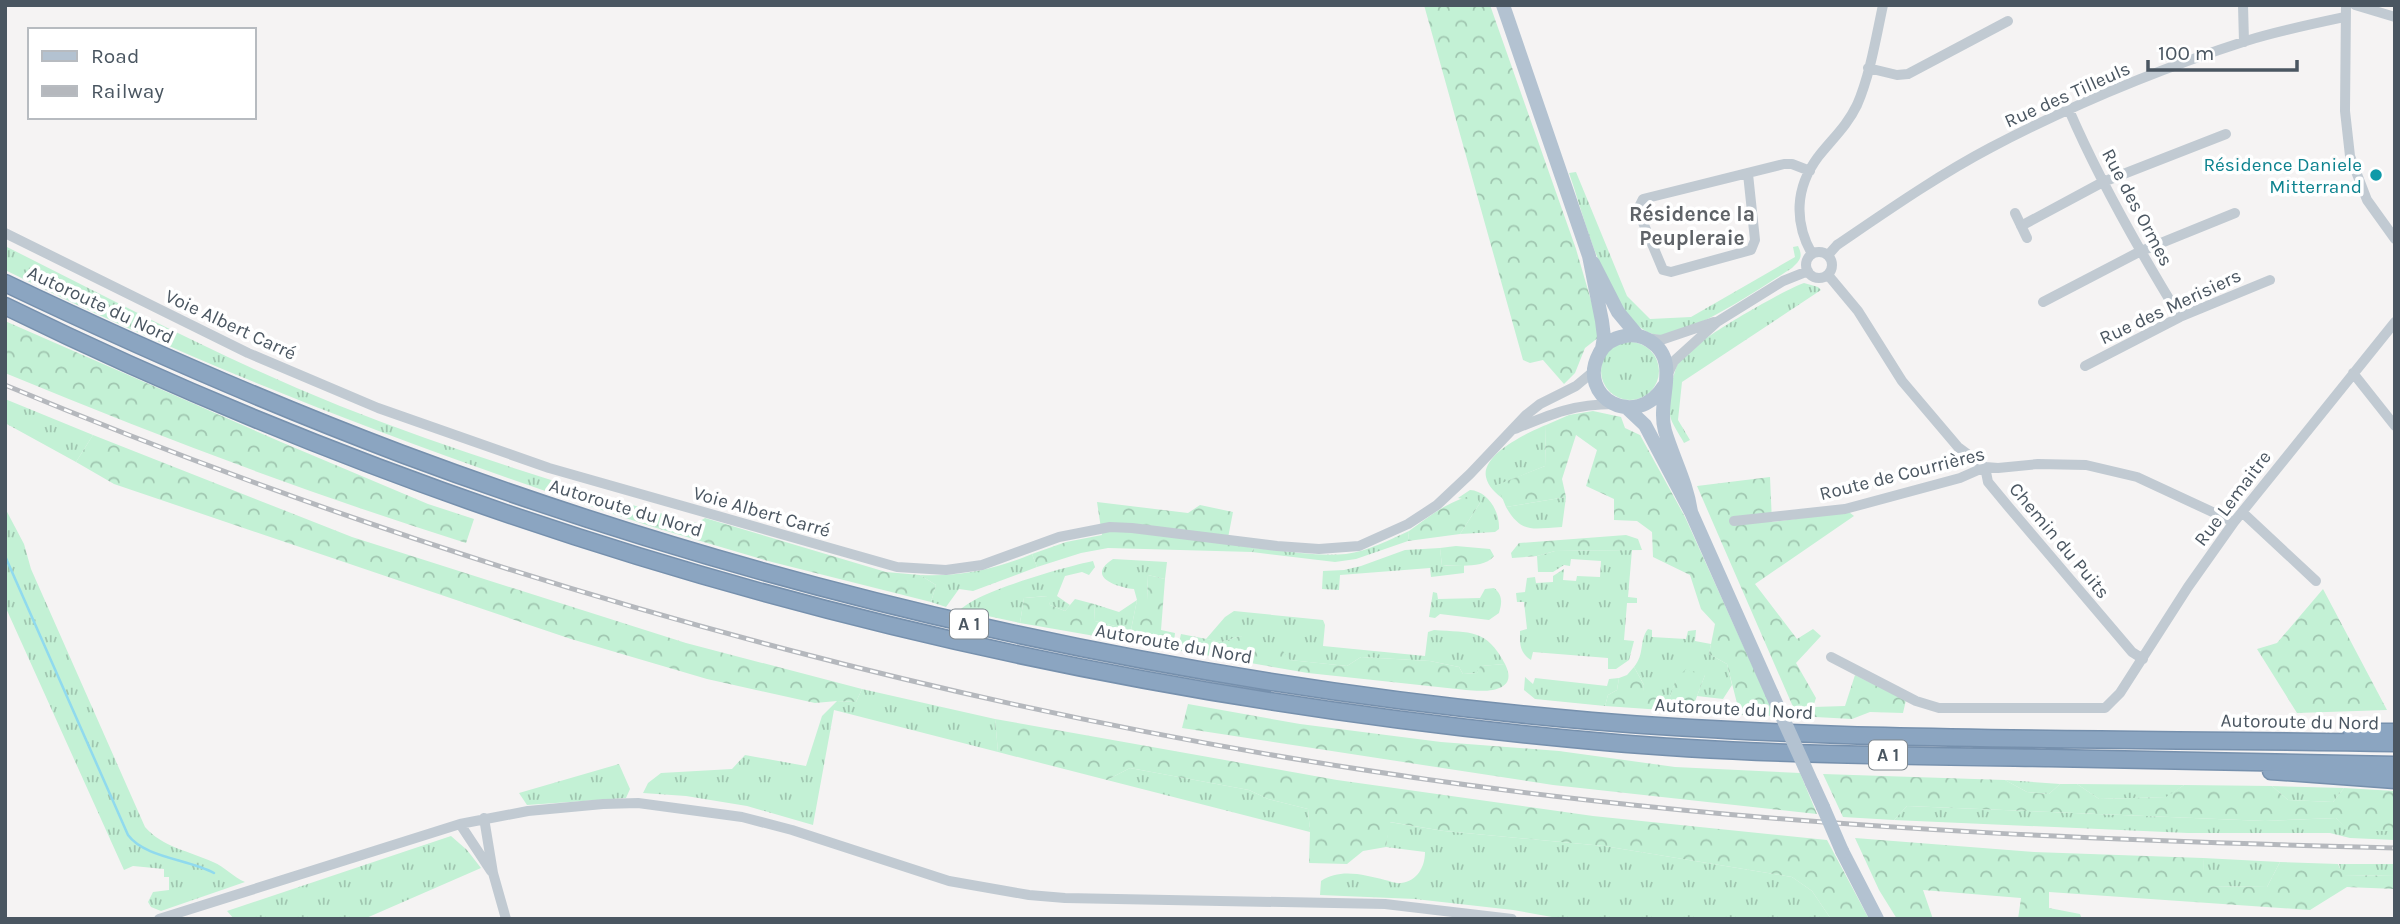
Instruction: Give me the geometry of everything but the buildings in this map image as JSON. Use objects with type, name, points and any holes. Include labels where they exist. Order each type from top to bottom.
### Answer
[{"type":"highway","name":"Autoroute du Nord","points":[[5,283],[258,397],[404,454],[586,518],[818,586],[961,622],[1091,650],[1211,672],[1429,704],[1593,721],[1739,731],[2395,743]]},
{"type":"highway","name":"A 1","points":[[5,306],[115,358],[249,416],[395,474],[616,550],[810,606],[1049,662],[1189,689],[1354,715],[1481,730],[1611,743],[1737,751],[2395,765]]},
{"type":"highway","points":[[1986,737],[2395,732]]},
{"type":"highway","points":[[2165,760],[2298,774],[2395,780]]},
{"type":"main road","points":[[1503,5],[1589,256],[1604,337],[1602,349],[1595,362],[1598,387],[1607,400],[1621,406],[1645,425],[1691,512],[1842,851],[1877,919]]},
{"type":"main road","points":[[1589,256],[1618,312],[1663,354],[1666,381],[1662,407],[1664,429],[1688,491],[1691,512]]},
{"type":"main road","points":[[1602,349],[1622,336],[1642,337]]},
{"type":"main road","points":[[1621,406],[1639,407],[1649,403],[1658,396],[1666,381]]},
{"type":"street","points":[[1812,254],[1802,236],[1799,222],[1801,195],[1810,171],[1849,120],[1860,97],[1883,5]]},
{"type":"street","points":[[2243,5],[2244,42]]},
{"type":"street","points":[[2355,5],[2395,17]]},
{"type":"street","points":[[2346,11],[2346,123],[2350,156],[2367,200],[2395,239]]},
{"type":"street","name":"Rue des Tilleuls","points":[[1828,255],[1837,245],[1919,190],[1989,148],[2069,110],[2147,77],[2244,42],[2346,11]]},
{"type":"street","points":[[1868,68],[1897,75],[1908,74],[2008,21]]},
{"type":"street","name":"Rue des Ormes","points":[[2069,110],[2139,252],[2180,317]]},
{"type":"street","points":[[2021,226],[2103,183],[2226,134]]},
{"type":"street","points":[[1748,174],[1755,240],[1751,250],[1671,272],[1663,270],[1639,213],[1643,199],[1748,174],[1792,164],[1810,171]]},
{"type":"street","points":[[2015,213],[2027,238]]},
{"type":"street","points":[[2043,302],[2139,252],[2235,213]]},
{"type":"street","name":"Voie Albert Carré","points":[[5,233],[248,353],[388,412],[549,468],[897,567],[946,570],[982,565],[1059,537],[1110,527],[1319,549],[1359,546],[1408,524],[1437,505],[1526,415],[1540,404],[1576,386],[1594,371]]},
{"type":"street","points":[[1820,252],[1828,255],[1832,267],[1828,275],[1820,279],[1808,271],[1807,262],[1812,254],[1820,252]]},
{"type":"street","points":[[1666,381],[1674,361],[1717,322],[1783,281],[1808,271]]},
{"type":"street","name":"Chemin du Puits","points":[[1828,275],[1858,311],[1902,381],[1958,447],[1985,467],[1988,482],[2001,498],[2132,652],[2143,659]]},
{"type":"street","name":"Rue des Merisiers","points":[[2085,366],[2180,317],[2270,281]]},
{"type":"street","points":[[1642,337],[1661,340],[1717,322]]},
{"type":"street","name":"Rue Lemaitre","points":[[1831,657],[1916,701],[1940,708],[2105,708],[2110,705],[2143,659],[2188,587],[2238,517],[2395,322]]},
{"type":"street","points":[[2353,373],[2395,426]]},
{"type":"street","name":"Voie Albert Carré","points":[[1513,430],[1565,409],[1583,405],[1621,406]]},
{"type":"street","name":"Route de Courrières","points":[[1734,520],[1845,509],[1960,478],[1985,467],[2062,464],[2112,470],[2238,517],[2315,581]]},
{"type":"street","points":[[159,919],[484,818],[563,806],[638,803],[742,817],[792,830],[949,881],[1029,895],[1385,904],[1512,919]]},
{"type":"street","points":[[484,818],[493,873],[506,919]]},
{"type":"street","points":[[460,824],[493,873]]},
{"type":"green space","points":[[1424,5],[1490,5],[1576,249],[1597,321],[1599,337],[1585,348],[1575,373],[1564,384],[1543,360],[1530,363],[1523,360]]},
{"type":"green space","points":[[1576,172],[1627,296],[1650,319],[1691,317],[1795,257],[1793,247],[1798,246],[1800,258],[1792,268],[1764,286],[1689,328],[1659,335],[1642,329],[1627,314],[1601,267],[1569,173]]},
{"type":"green space","points":[[5,246],[212,350],[340,406],[496,462],[656,512],[653,527],[488,471],[243,378],[83,308],[5,270]]},
{"type":"green space","points":[[1804,283],[1821,290],[1682,382],[1678,420],[1690,440],[1684,443],[1672,422],[1669,410],[1671,388],[1679,361],[1717,331]]},
{"type":"green space","points":[[5,321],[281,442],[428,504],[474,519],[466,543],[234,463],[5,373]]},
{"type":"green space","points":[[1624,342],[1636,342],[1651,350],[1659,365],[1659,377],[1651,392],[1636,400],[1624,400],[1609,392],[1601,377],[1601,365],[1609,350]]},
{"type":"green space","points":[[5,399],[93,435],[76,462],[5,423]]},
{"type":"green space","points":[[1593,411],[1621,417],[1625,428],[1640,435],[1685,517],[1775,716],[1740,715],[1727,664],[1709,654],[1715,624],[1701,609],[1690,575],[1653,557],[1652,532],[1637,521],[1614,520],[1614,499],[1586,486],[1597,450],[1576,435],[1562,479],[1566,497],[1506,507],[1497,485],[1545,466],[1546,425],[1569,415]]},
{"type":"green space","points":[[1546,425],[1545,466],[1498,485],[1503,499],[1487,481],[1486,468],[1498,452]]},
{"type":"green space","points":[[93,435],[352,537],[686,643],[862,689],[856,702],[815,703],[707,679],[571,639],[114,484],[76,462]]},
{"type":"green space","points":[[1770,477],[1772,522],[1849,512],[1854,516],[1755,584],[1797,639],[1813,629],[1821,636],[1796,663],[1816,698],[1813,707],[1845,706],[1855,675],[1906,700],[1903,713],[1870,712],[1852,719],[1797,716],[1697,486]]},
{"type":"green space","points":[[1470,490],[1482,494],[1495,509],[1499,529],[1495,532],[1460,534],[1480,503],[1458,498]]},
{"type":"green space","points":[[1475,495],[1480,503],[1460,534],[1408,541],[1409,531],[1432,514]]},
{"type":"green space","points":[[1566,497],[1562,527],[1523,526],[1506,507]]},
{"type":"green space","points":[[1097,502],[1188,513],[1200,505],[1233,512],[1227,543],[1253,548],[1252,552],[1108,548],[1081,553],[1037,567],[1032,554],[1066,542],[1102,535]]},
{"type":"green space","points":[[5,508],[24,544],[31,569],[145,827],[168,844],[217,864],[245,882],[161,911],[151,907],[148,902],[153,892],[169,890],[169,877],[164,877],[164,869],[133,866],[124,870],[5,606]]},
{"type":"green space","points":[[656,512],[697,523],[705,518],[886,572],[920,575],[936,585],[931,602],[768,561],[653,527]]},
{"type":"green space","points":[[1409,531],[1408,541],[1356,559],[1335,562],[1252,552],[1253,548],[1311,554],[1354,553]]},
{"type":"green space","points":[[1626,535],[1638,539],[1642,550],[1555,551],[1512,558],[1511,553],[1519,543]]},
{"type":"green space","points":[[1456,546],[1490,549],[1494,556],[1476,565],[1442,566],[1440,548]]},
{"type":"green space","points":[[1440,548],[1442,566],[1464,565],[1464,573],[1431,577],[1430,568],[1340,575],[1339,590],[1322,589],[1323,571],[1361,566],[1405,550]]},
{"type":"green space","points":[[1632,550],[1628,597],[1637,598],[1637,603],[1627,603],[1624,640],[1634,641],[1629,660],[1616,669],[1608,669],[1608,658],[1533,652],[1531,660],[1527,657],[1522,651],[1520,640],[1520,631],[1527,629],[1524,602],[1517,602],[1516,593],[1525,592],[1527,578],[1535,577],[1536,583],[1553,582],[1553,576],[1564,569],[1563,580],[1576,581],[1577,576],[1600,577],[1601,561],[1571,559],[1570,566],[1564,565],[1553,572],[1538,572],[1537,556],[1555,551]]},
{"type":"green space","points":[[1032,554],[1037,567],[973,591],[959,589],[946,607],[931,602],[936,585],[920,575],[977,571]]},
{"type":"green space","points":[[1113,559],[1167,562],[1165,579],[1148,575],[1147,600],[1137,600],[1134,589],[1120,586],[1103,576],[1105,565]]},
{"type":"green space","points":[[1093,561],[1095,567],[1089,575],[1082,572],[1065,576],[1057,596],[1070,605],[1065,611],[1050,605],[1047,596],[1024,598],[1020,623],[960,610],[984,595],[1003,588]]},
{"type":"green space","points":[[1148,575],[1165,579],[1161,630],[1175,633],[1174,642],[1179,643],[1181,634],[1222,642],[1240,636],[1279,646],[1290,660],[1347,666],[1361,657],[1430,661],[1459,667],[1463,674],[1477,673],[1480,666],[1505,664],[1508,681],[1498,689],[1473,691],[1308,673],[1020,623],[1024,598],[1048,596],[1050,605],[1065,611],[1075,599],[1094,604],[1095,621],[1131,630],[1137,600],[1147,600]]},
{"type":"green space","points":[[1494,588],[1500,596],[1501,606],[1499,613],[1489,620],[1440,614],[1435,618],[1429,617],[1433,592],[1437,593],[1438,599],[1480,598],[1485,589]]},
{"type":"green space","points":[[2323,589],[2387,710],[2297,713],[2257,649],[2277,643]]},
{"type":"green space","points":[[1137,600],[1131,630],[1095,621],[1094,604],[1119,612]]},
{"type":"green space","points":[[1234,611],[1323,620],[1323,646],[1425,656],[1428,632],[1434,630],[1468,633],[1484,638],[1505,664],[1481,666],[1477,673],[1463,674],[1459,667],[1430,661],[1361,657],[1347,666],[1289,660],[1240,636],[1222,642],[1206,639],[1225,617]]},
{"type":"green space","points":[[1648,629],[1652,630],[1652,637],[1686,639],[1688,631],[1696,630],[1695,641],[1711,644],[1709,654],[1727,664],[1732,685],[1723,699],[1697,696],[1705,675],[1676,680],[1670,697],[1642,697],[1644,685],[1634,667],[1640,657]]},
{"type":"green space","points":[[1634,667],[1644,685],[1643,697],[1670,697],[1676,679],[1686,669],[1705,675],[1691,712],[1605,706],[1608,695],[1617,690],[1619,678],[1627,675]]},
{"type":"green space","points":[[1525,677],[1533,684],[1535,678],[1607,686],[1609,679],[1619,678],[1617,690],[1608,695],[1605,706],[1535,699],[1524,690]]},
{"type":"green space","points":[[862,689],[995,719],[998,752],[834,710],[813,825],[747,806],[686,796],[643,793],[648,783],[661,773],[732,769],[745,755],[806,766],[822,716],[837,701],[856,702]]},
{"type":"green space","points":[[1694,703],[1737,706],[1740,715],[1691,712]]},
{"type":"green space","points":[[1188,704],[1300,724],[1441,742],[1559,751],[1675,767],[1800,773],[1817,814],[1553,785],[1182,728]]},
{"type":"green space","points":[[995,719],[1337,780],[1593,816],[1827,840],[1869,919],[1831,919],[1812,891],[1792,877],[1604,846],[1444,831],[1390,822],[1386,847],[1363,851],[1347,864],[1309,863],[1308,809],[1268,799],[1249,790],[1130,768],[1107,780],[998,752]]},
{"type":"green space","points":[[619,764],[630,789],[626,798],[527,805],[519,793]]},
{"type":"green space","points":[[1130,768],[1249,790],[1268,799],[1308,809],[1310,832],[1107,780]]},
{"type":"green space","points":[[1823,774],[2005,780],[2027,792],[2049,794],[2060,784],[2077,784],[2099,799],[2166,797],[2184,785],[2272,786],[2288,800],[2333,802],[2344,788],[2395,791],[2395,831],[2349,831],[2336,818],[2265,821],[1907,806],[1894,820],[1843,817]]},
{"type":"green space","points":[[2005,780],[2060,784],[2049,794],[2027,792]]},
{"type":"green space","points":[[2077,784],[2184,785],[2167,797],[2099,799]]},
{"type":"green space","points":[[2272,786],[2344,788],[2333,802],[2288,800]]},
{"type":"green space","points":[[1907,806],[2265,821],[2336,818],[2350,831],[2395,831],[2395,840],[2350,838],[2330,833],[2188,833],[1894,820]]},
{"type":"green space","points":[[1389,822],[1444,831],[1604,846],[1792,877],[1812,891],[1831,919],[1563,919],[1513,910],[1415,899],[1320,895],[1321,881],[1336,875],[1361,875],[1399,883],[1407,882],[1416,876],[1424,863],[1425,852],[1386,847]]},
{"type":"green space","points":[[451,836],[481,868],[364,919],[234,919],[227,911]]},
{"type":"green space","points":[[1855,838],[2034,852],[2203,858],[2205,886],[2267,887],[2280,862],[2338,864],[2343,875],[2395,876],[2395,889],[2347,887],[2310,910],[2049,892],[2049,908],[2080,914],[2082,919],[2018,919],[2021,898],[1923,890],[1933,919],[1897,919],[1879,890]]},
{"type":"green space","points":[[2203,858],[2280,862],[2267,887],[2204,886]]},
{"type":"green space","points":[[2339,864],[2395,864],[2395,876],[2342,875]]},
{"type":"waterway","points":[[5,556],[128,835],[145,849],[214,873]]},
{"type":"railway","points":[[5,385],[196,461],[390,530],[587,593],[786,649],[987,698],[1189,740],[1392,774],[1596,801],[1796,820],[1995,833],[2395,848]]},
{"type":"place","name":"Résidence Daniele Mitterrand","points":[[2376,175]]},
{"type":"district","name":"Résidence la Peupleraie","points":[[1692,226]]}]
